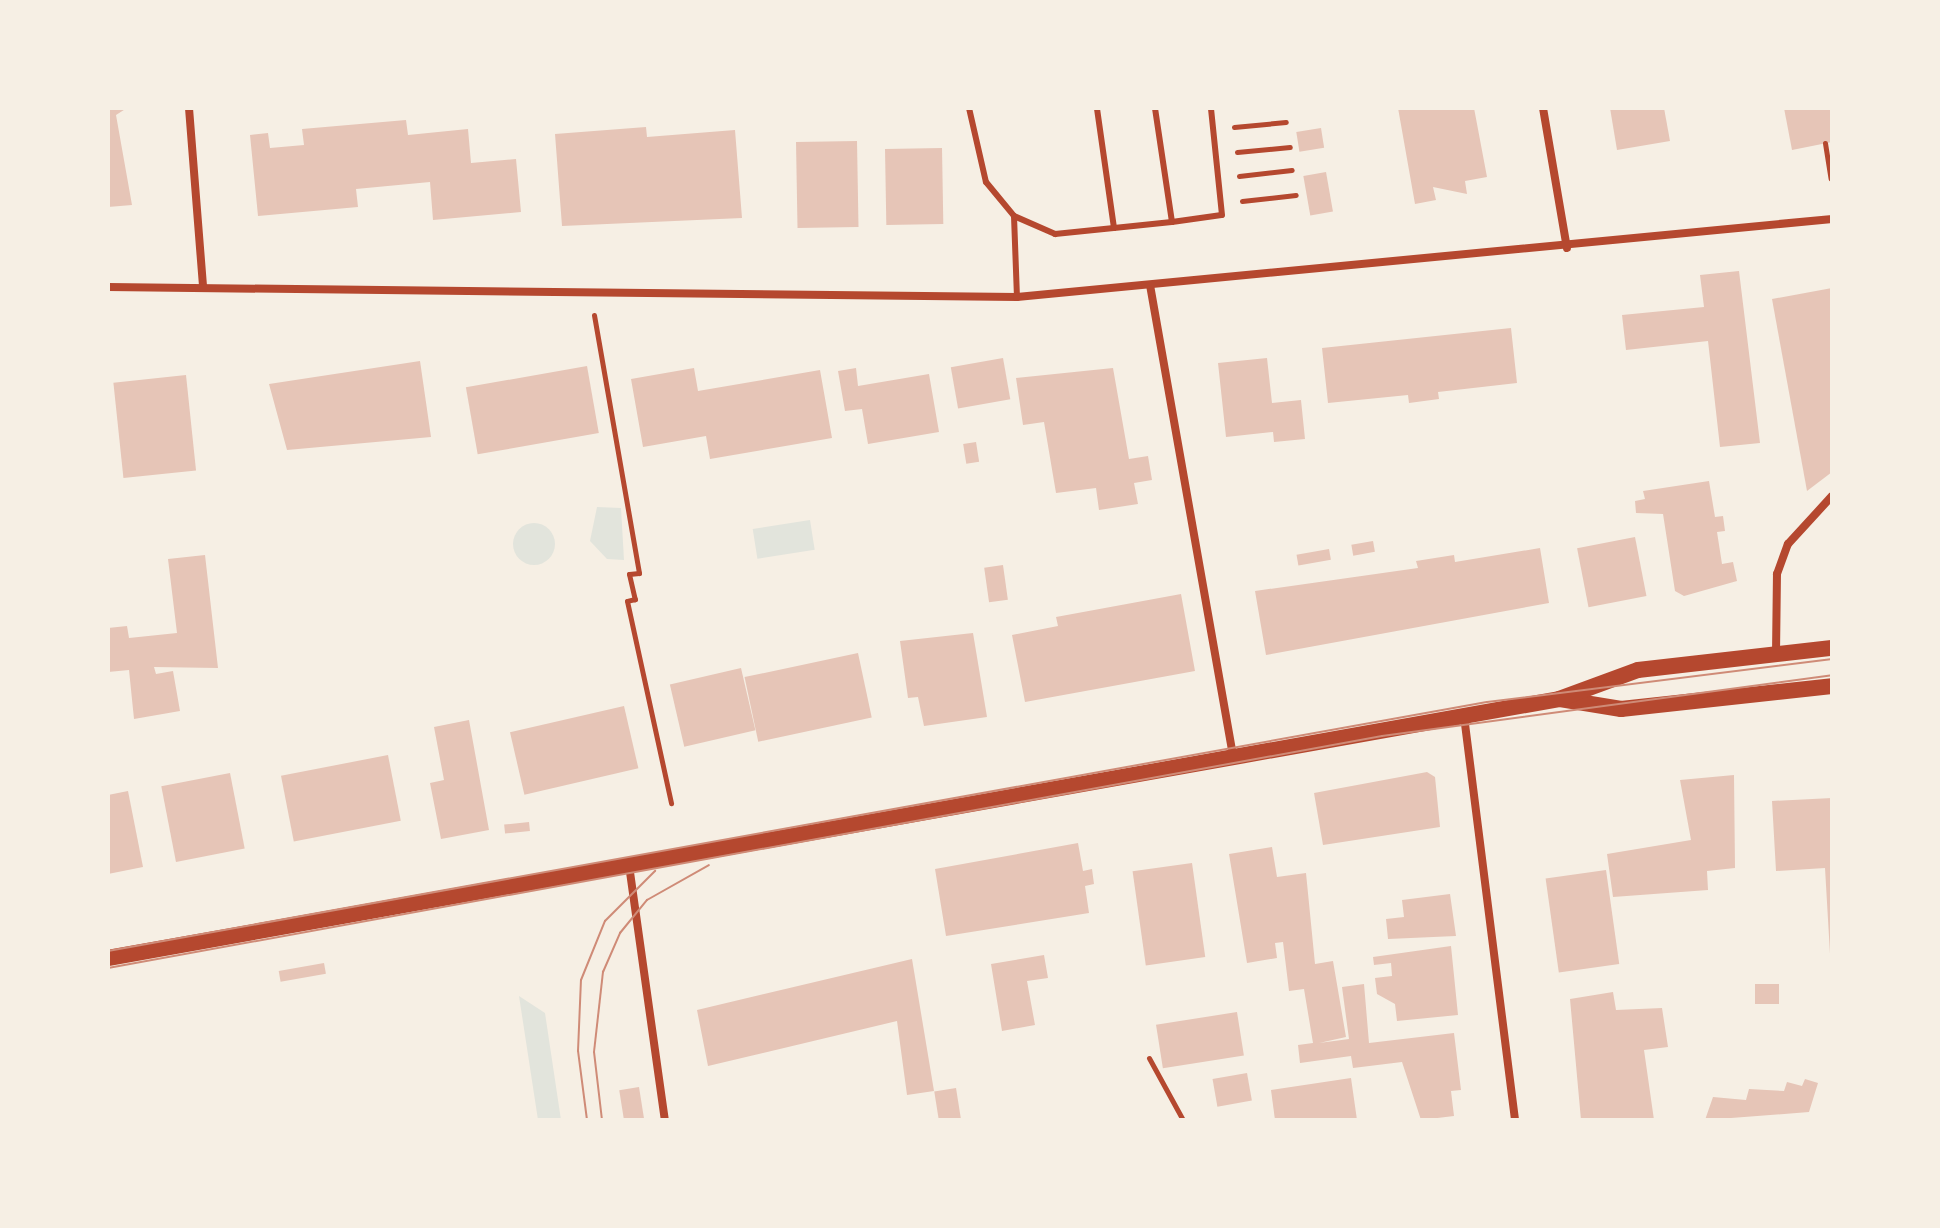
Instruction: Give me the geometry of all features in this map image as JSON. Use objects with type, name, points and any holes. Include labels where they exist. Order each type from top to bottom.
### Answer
[{"type":"main road","points":[[108,958],[1559,699],[1638,670],[1832,648]]},
{"type":"main road","points":[[1559,699],[1621,709],[1832,686]]},
{"type":"street","points":[[189,108],[203,287]]},
{"type":"street","points":[[1543,108],[1567,248]]},
{"type":"street","points":[[108,287],[1017,297],[1567,248],[1832,219]]},
{"type":"street","points":[[1150,285],[1233,755]]},
{"type":"street","points":[[1776,654],[1777,574],[1788,544],[1832,496]]},
{"type":"street","points":[[1464,715],[1515,1120]]},
{"type":"street","points":[[628,864],[665,1120]]},
{"type":"lane","points":[[969,108],[986,182],[1014,216],[1055,234],[1222,215],[1211,108]]},
{"type":"lane","points":[[1097,108],[1114,228]]},
{"type":"lane","points":[[1155,108],[1172,222]]},
{"type":"lane","points":[[1014,216],[1017,297]]},
{"type":"path","points":[[1213,129],[1286,122]]},
{"type":"path","points":[[1825,143],[1831,179]]},
{"type":"path","points":[[1216,154],[1290,147]]},
{"type":"path","points":[[1219,178],[1292,170]]},
{"type":"path","points":[[1221,204],[1296,195]]},
{"type":"path","points":[[596,327],[639,573],[629,574],[635,599],[627,601],[671,803]]},
{"type":"path","points":[[1149,1058],[1183,1120]]},
{"type":"shaded area","points":[[597,507],[621,508],[624,560],[607,559],[590,541]]},
{"type":"shaded area","points":[[810,520],[815,550],[757,559],[753,529]]},
{"type":"shaded area","points":[[534,523],[549,529],[555,544],[549,559],[534,565],[519,559],[513,544],[519,529]]},
{"type":"shaded area","points":[[519,996],[545,1013],[561,1120],[538,1120]]},
{"type":"building","points":[[108,108],[127,108],[116,115],[132,205],[108,207]]},
{"type":"building","points":[[1398,108],[1474,108],[1487,177],[1465,181],[1467,194],[1433,187],[1436,200],[1415,204]]},
{"type":"building","points":[[1610,108],[1664,108],[1670,141],[1617,150]]},
{"type":"building","points":[[1784,108],[1832,108],[1832,142],[1792,150]]},
{"type":"building","points":[[406,120],[408,135],[468,129],[471,163],[516,159],[521,212],[433,220],[430,182],[356,189],[358,207],[258,216],[250,135],[268,133],[270,148],[304,145],[302,129]]},
{"type":"building","points":[[646,127],[647,137],[735,130],[742,218],[562,226],[555,134]]},
{"type":"building","points":[[1321,128],[1324,148],[1299,152],[1296,132]]},
{"type":"building","points":[[857,141],[859,227],[798,228],[796,142]]},
{"type":"building","points":[[942,148],[943,224],[886,225],[885,149]]},
{"type":"building","points":[[1326,172],[1333,211],[1310,215],[1303,176]]},
{"type":"building","points":[[1739,271],[1760,443],[1720,447],[1708,341],[1626,350],[1622,315],[1704,307],[1700,275]]},
{"type":"building","points":[[1832,288],[1832,472],[1807,491],[1772,299]]},
{"type":"building","points":[[1511,328],[1517,383],[1438,392],[1439,399],[1409,403],[1408,395],[1328,403],[1322,348]]},
{"type":"building","points":[[1003,358],[1010,399],[958,409],[951,367]]},
{"type":"building","points":[[1267,358],[1272,403],[1301,400],[1305,439],[1274,442],[1273,432],[1226,437],[1218,363]]},
{"type":"building","points":[[420,361],[431,437],[287,450],[269,384]]},
{"type":"building","points":[[587,366],[599,433],[478,454],[466,387]]},
{"type":"building","points":[[694,368],[698,391],[820,370],[832,438],[710,459],[706,436],[643,447],[631,379]]},
{"type":"building","points":[[856,368],[858,386],[929,374],[939,432],[868,444],[862,409],[845,411],[838,371]]},
{"type":"building","points":[[1113,368],[1129,459],[1148,456],[1152,480],[1134,483],[1138,504],[1099,510],[1096,488],[1056,493],[1044,422],[1023,425],[1016,378]]},
{"type":"building","points":[[186,375],[196,470],[123,478],[113,383]]},
{"type":"building","points":[[976,442],[979,462],[966,464],[963,444]]},
{"type":"building","points":[[1709,481],[1715,517],[1723,516],[1725,531],[1717,532],[1722,564],[1733,562],[1737,581],[1684,596],[1675,591],[1663,514],[1636,513],[1635,501],[1645,499],[1643,491]]},
{"type":"building","points":[[1635,537],[1646,596],[1589,607],[1577,548]]},
{"type":"building","points":[[1373,541],[1375,552],[1353,556],[1351,545]]},
{"type":"building","points":[[1540,548],[1549,603],[1266,655],[1255,591],[1418,568],[1416,561],[1454,555],[1455,562]]},
{"type":"building","points":[[1329,549],[1331,560],[1298,566],[1297,555]]},
{"type":"building","points":[[205,555],[218,668],[154,667],[156,674],[173,671],[180,711],[134,719],[129,670],[108,672],[108,628],[127,626],[129,638],[177,633],[168,559]]},
{"type":"building","points":[[1003,565],[1008,600],[989,602],[984,568]]},
{"type":"building","points":[[1181,594],[1195,671],[1025,702],[1012,635],[1058,626],[1056,617]]},
{"type":"building","points":[[973,633],[987,717],[924,726],[918,697],[908,698],[900,641]]},
{"type":"building","points":[[858,653],[872,718],[758,742],[745,677]]},
{"type":"building","points":[[741,668],[755,730],[684,747],[670,684]]},
{"type":"building","points":[[624,706],[638,768],[524,795],[510,732]]},
{"type":"building","points":[[469,720],[489,830],[441,839],[430,783],[444,780],[434,727]]},
{"type":"building","points":[[388,755],[401,821],[294,842],[281,776]]},
{"type":"building","points":[[1427,772],[1435,777],[1440,827],[1323,845],[1314,793]]},
{"type":"building","points":[[230,773],[245,849],[176,862],[161,786]]},
{"type":"building","points":[[1734,775],[1735,868],[1707,871],[1708,890],[1613,897],[1607,854],[1691,840],[1680,780]]},
{"type":"building","points":[[128,791],[143,867],[108,874],[108,795]]},
{"type":"building","points":[[1832,798],[1830,954],[1825,868],[1776,871],[1772,801]]},
{"type":"building","points":[[529,822],[530,831],[505,834],[504,825]]},
{"type":"building","points":[[1078,843],[1083,871],[1092,869],[1094,884],[1085,886],[1089,913],[946,936],[935,869]]},
{"type":"building","points":[[1272,847],[1277,877],[1306,873],[1315,964],[1333,961],[1346,1037],[1319,1043],[1349,1039],[1342,987],[1364,984],[1369,1043],[1454,1033],[1461,1090],[1451,1091],[1454,1116],[1421,1120],[1402,1062],[1353,1068],[1351,1056],[1300,1063],[1298,1045],[1313,1043],[1304,989],[1289,991],[1283,942],[1275,943],[1277,958],[1247,963],[1229,854]]},
{"type":"building","points":[[1192,863],[1205,957],[1146,965],[1133,871]]},
{"type":"building","points":[[1606,870],[1619,964],[1559,973],[1546,878]]},
{"type":"building","points":[[1450,894],[1456,936],[1388,939],[1386,919],[1404,917],[1402,900]]},
{"type":"building","points":[[1451,946],[1458,1015],[1397,1021],[1395,1004],[1377,994],[1375,978],[1392,976],[1391,963],[1374,965],[1373,957]]},
{"type":"building","points":[[1044,955],[1048,978],[1027,981],[1035,1025],[1002,1031],[991,964]]},
{"type":"building","points":[[912,959],[934,1091],[907,1095],[897,1021],[708,1066],[697,1010]]},
{"type":"building","points":[[324,963],[326,974],[281,982],[279,971]]},
{"type":"building","points":[[1755,984],[1779,984],[1779,1004],[1755,1004]]},
{"type":"building","points":[[1613,992],[1616,1010],[1662,1008],[1668,1047],[1644,1050],[1654,1120],[1581,1120],[1570,999]]},
{"type":"building","points":[[1237,1012],[1244,1055],[1163,1068],[1156,1025]]},
{"type":"building","points":[[1247,1073],[1252,1101],[1217,1107],[1213,1079]]},
{"type":"building","points":[[1351,1078],[1357,1120],[1275,1120],[1271,1090]]},
{"type":"building","points":[[1805,1079],[1818,1083],[1809,1112],[1705,1120],[1713,1097],[1746,1100],[1749,1089],[1784,1091],[1787,1082],[1802,1086]]},
{"type":"building","points":[[639,1087],[644,1120],[624,1120],[619,1090]]},
{"type":"building","points":[[956,1088],[961,1120],[939,1120],[934,1091]]},
{"type":"tram line","points":[[108,951],[1487,702],[1832,659]]},
{"type":"tram line","points":[[108,968],[1382,736],[1832,675]]},
{"type":"tram line","points":[[602,1120],[594,1052],[603,972],[620,933],[647,900],[709,865]]},
{"type":"tram line","points":[[587,1120],[578,1051],[581,980],[605,921],[655,871]]}]
